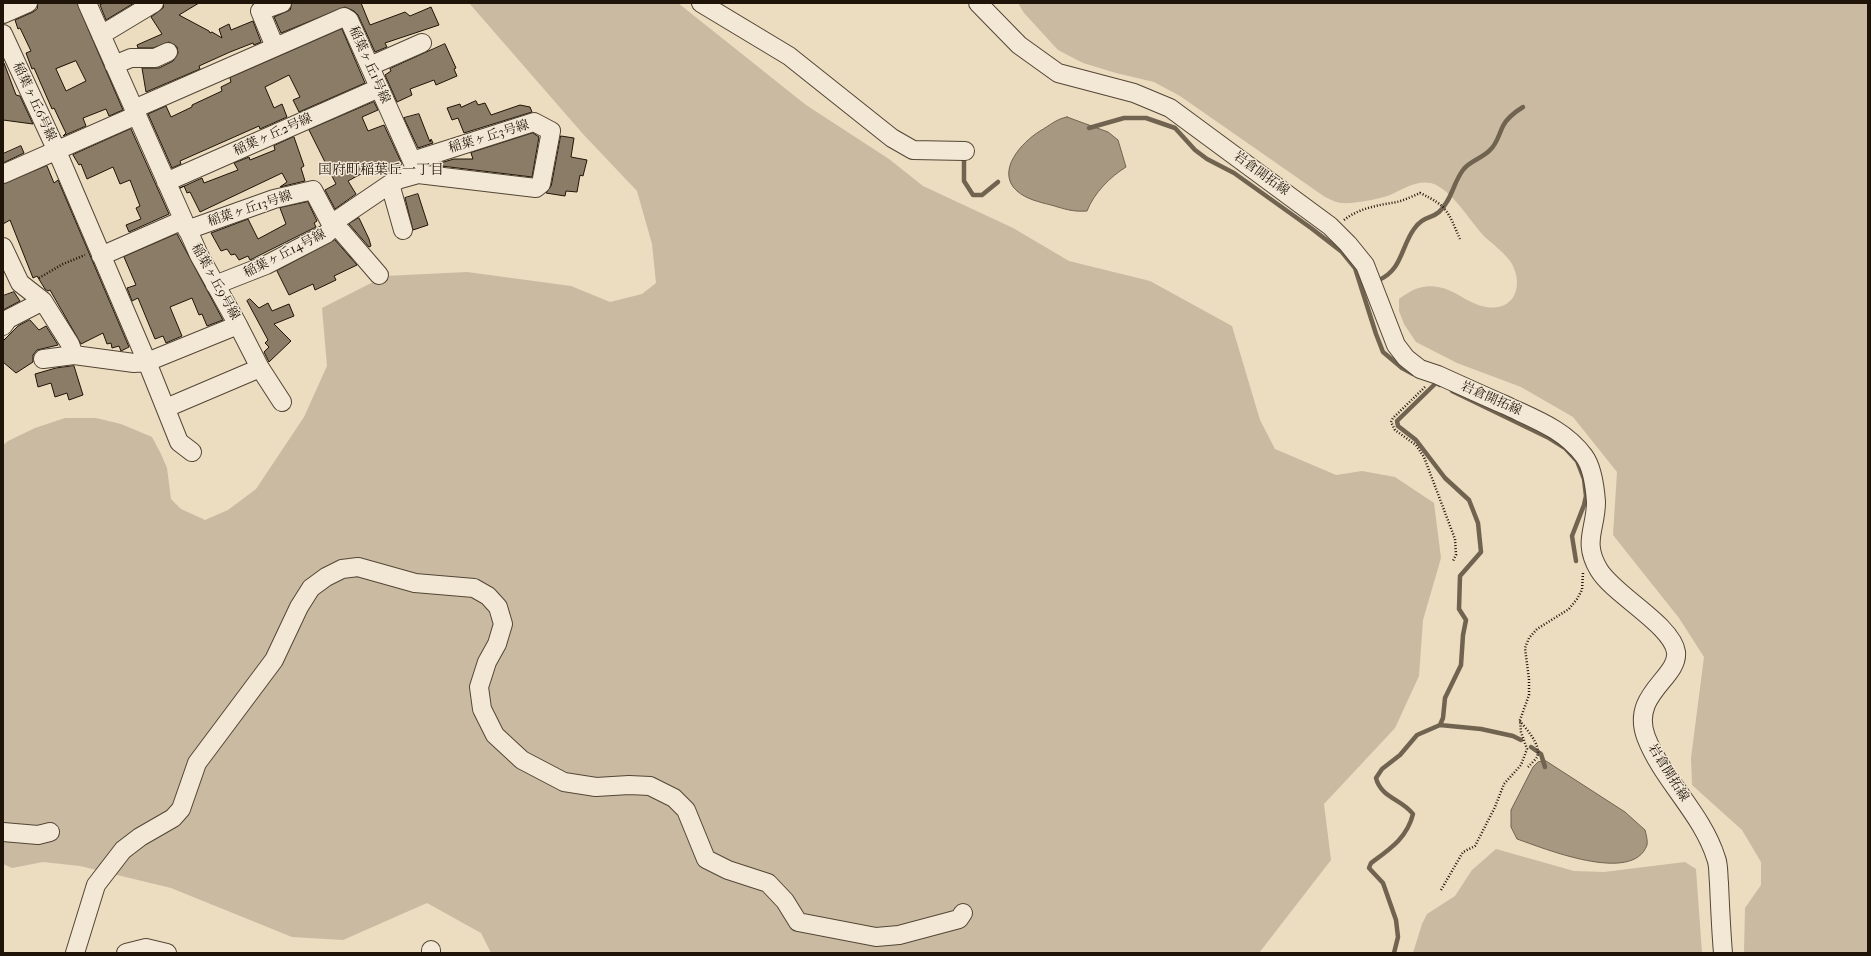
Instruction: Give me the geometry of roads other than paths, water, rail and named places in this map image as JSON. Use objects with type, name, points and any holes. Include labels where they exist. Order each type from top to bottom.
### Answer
[{"type":"street","points":[[3,14],[28,3]]},
{"type":"street","name":"稲葉ヶ丘9号線","points":[[87,3],[198,255],[238,325],[147,362]]},
{"type":"street","points":[[101,35],[154,3]]},
{"type":"street","points":[[275,47],[252,14],[282,3]]},
{"type":"street","points":[[702,3],[789,56],[892,138],[913,150],[965,151]]},
{"type":"street","name":"岩倉開拓線","points":[[978,3],[1019,45],[1058,73],[1134,93],[1170,108],[1300,203],[1333,229],[1348,244],[1365,265],[1396,345],[1406,358],[1420,369],[1438,375],[1553,428],[1573,443],[1585,458],[1592,474],[1596,503],[1589,542],[1593,557],[1599,570],[1613,587],[1672,640],[1676,653],[1673,665],[1651,694],[1643,711],[1643,722],[1646,737],[1660,764],[1692,811],[1717,859],[1723,953]]},
{"type":"street","name":"稲葉ヶ丘1号線","points":[[3,174],[275,47],[344,17],[349,20],[415,167]]},
{"type":"street","name":"稲葉ヶ丘6号線","points":[[3,34],[8,58],[56,149]]},
{"type":"street","points":[[370,66],[423,44]]},
{"type":"street","points":[[114,65],[131,58],[155,58],[168,52]]},
{"type":"street","name":"稲葉ヶ丘2号線","points":[[166,182],[380,88]]},
{"type":"street","name":"稲葉ヶ丘3号線","points":[[534,122],[551,131],[541,184],[536,188],[415,167],[534,122]]},
{"type":"street","points":[[56,149],[93,255],[147,362],[179,442],[192,452]]},
{"type":"street","points":[[379,275],[335,226],[337,220],[390,184],[400,179],[415,167]]},
{"type":"street","points":[[390,184],[403,230]]},
{"type":"street","name":"稲葉ヶ丘13号線","points":[[93,255],[185,225],[274,199],[313,190]]},
{"type":"street","name":"稲葉ヶ丘14号線","points":[[215,284],[266,265],[326,234],[335,226],[330,222],[313,190]]},
{"type":"street","points":[[3,248],[20,283],[43,301],[70,344],[74,355]]},
{"type":"street","points":[[3,326],[8,319],[43,301]]},
{"type":"street","points":[[238,325],[260,368],[282,402]]},
{"type":"street","points":[[43,359],[74,355],[134,363],[147,362]]},
{"type":"street","points":[[166,408],[260,368]]},
{"type":"street","points":[[75,953],[96,885],[123,850],[140,837],[173,818],[182,809],[197,763],[274,660],[298,607],[311,588],[326,577],[342,569],[358,567],[415,584],[474,588],[488,596],[498,607],[503,624],[497,644],[487,662],[479,687],[482,709],[495,735],[522,760],[564,782],[596,787],[629,784],[650,786],[674,798],[686,810],[706,859],[728,870],[768,883],[785,901],[798,922],[876,937],[906,933],[959,919],[963,913]]},
{"type":"street","points":[[3,832],[38,835],[50,832]]},
{"type":"street","points":[[126,953],[146,948],[167,953]]},
{"type":"waterway","points":[[1379,280],[1387,276],[1397,264],[1410,236],[1417,225],[1439,212],[1450,197],[1463,170],[1492,148],[1507,120],[1523,107]]},
{"type":"waterway","points":[[1089,128],[1124,118],[1146,118],[1175,128],[1195,150],[1207,159],[1234,173],[1311,228],[1342,252],[1355,268],[1383,352],[1402,368],[1413,374]]},
{"type":"waterway","points":[[964,160],[964,181],[973,195],[982,195],[998,182]]},
{"type":"waterway","points":[[1440,385],[1436,383],[1397,421],[1398,426],[1416,440],[1445,478],[1469,500],[1478,523],[1481,552],[1460,576],[1459,609],[1466,620],[1463,635],[1461,665],[1445,698],[1443,718],[1440,725]]},
{"type":"waterway","points":[[1452,391],[1549,438],[1565,448],[1577,461],[1584,479],[1586,496],[1572,536],[1576,561]]},
{"type":"waterway","points":[[1394,953],[1398,937],[1396,920],[1383,883],[1369,868],[1371,863],[1391,848],[1407,830],[1413,814],[1382,790],[1376,778],[1382,769],[1400,755],[1417,735],[1440,725],[1481,729],[1513,736],[1521,740]]},
{"type":"waterway","points":[[1531,747],[1541,754],[1545,767]]},
{"type":"district","name":"国府町稲葉丘一丁目","points":[[381,171]]}]
